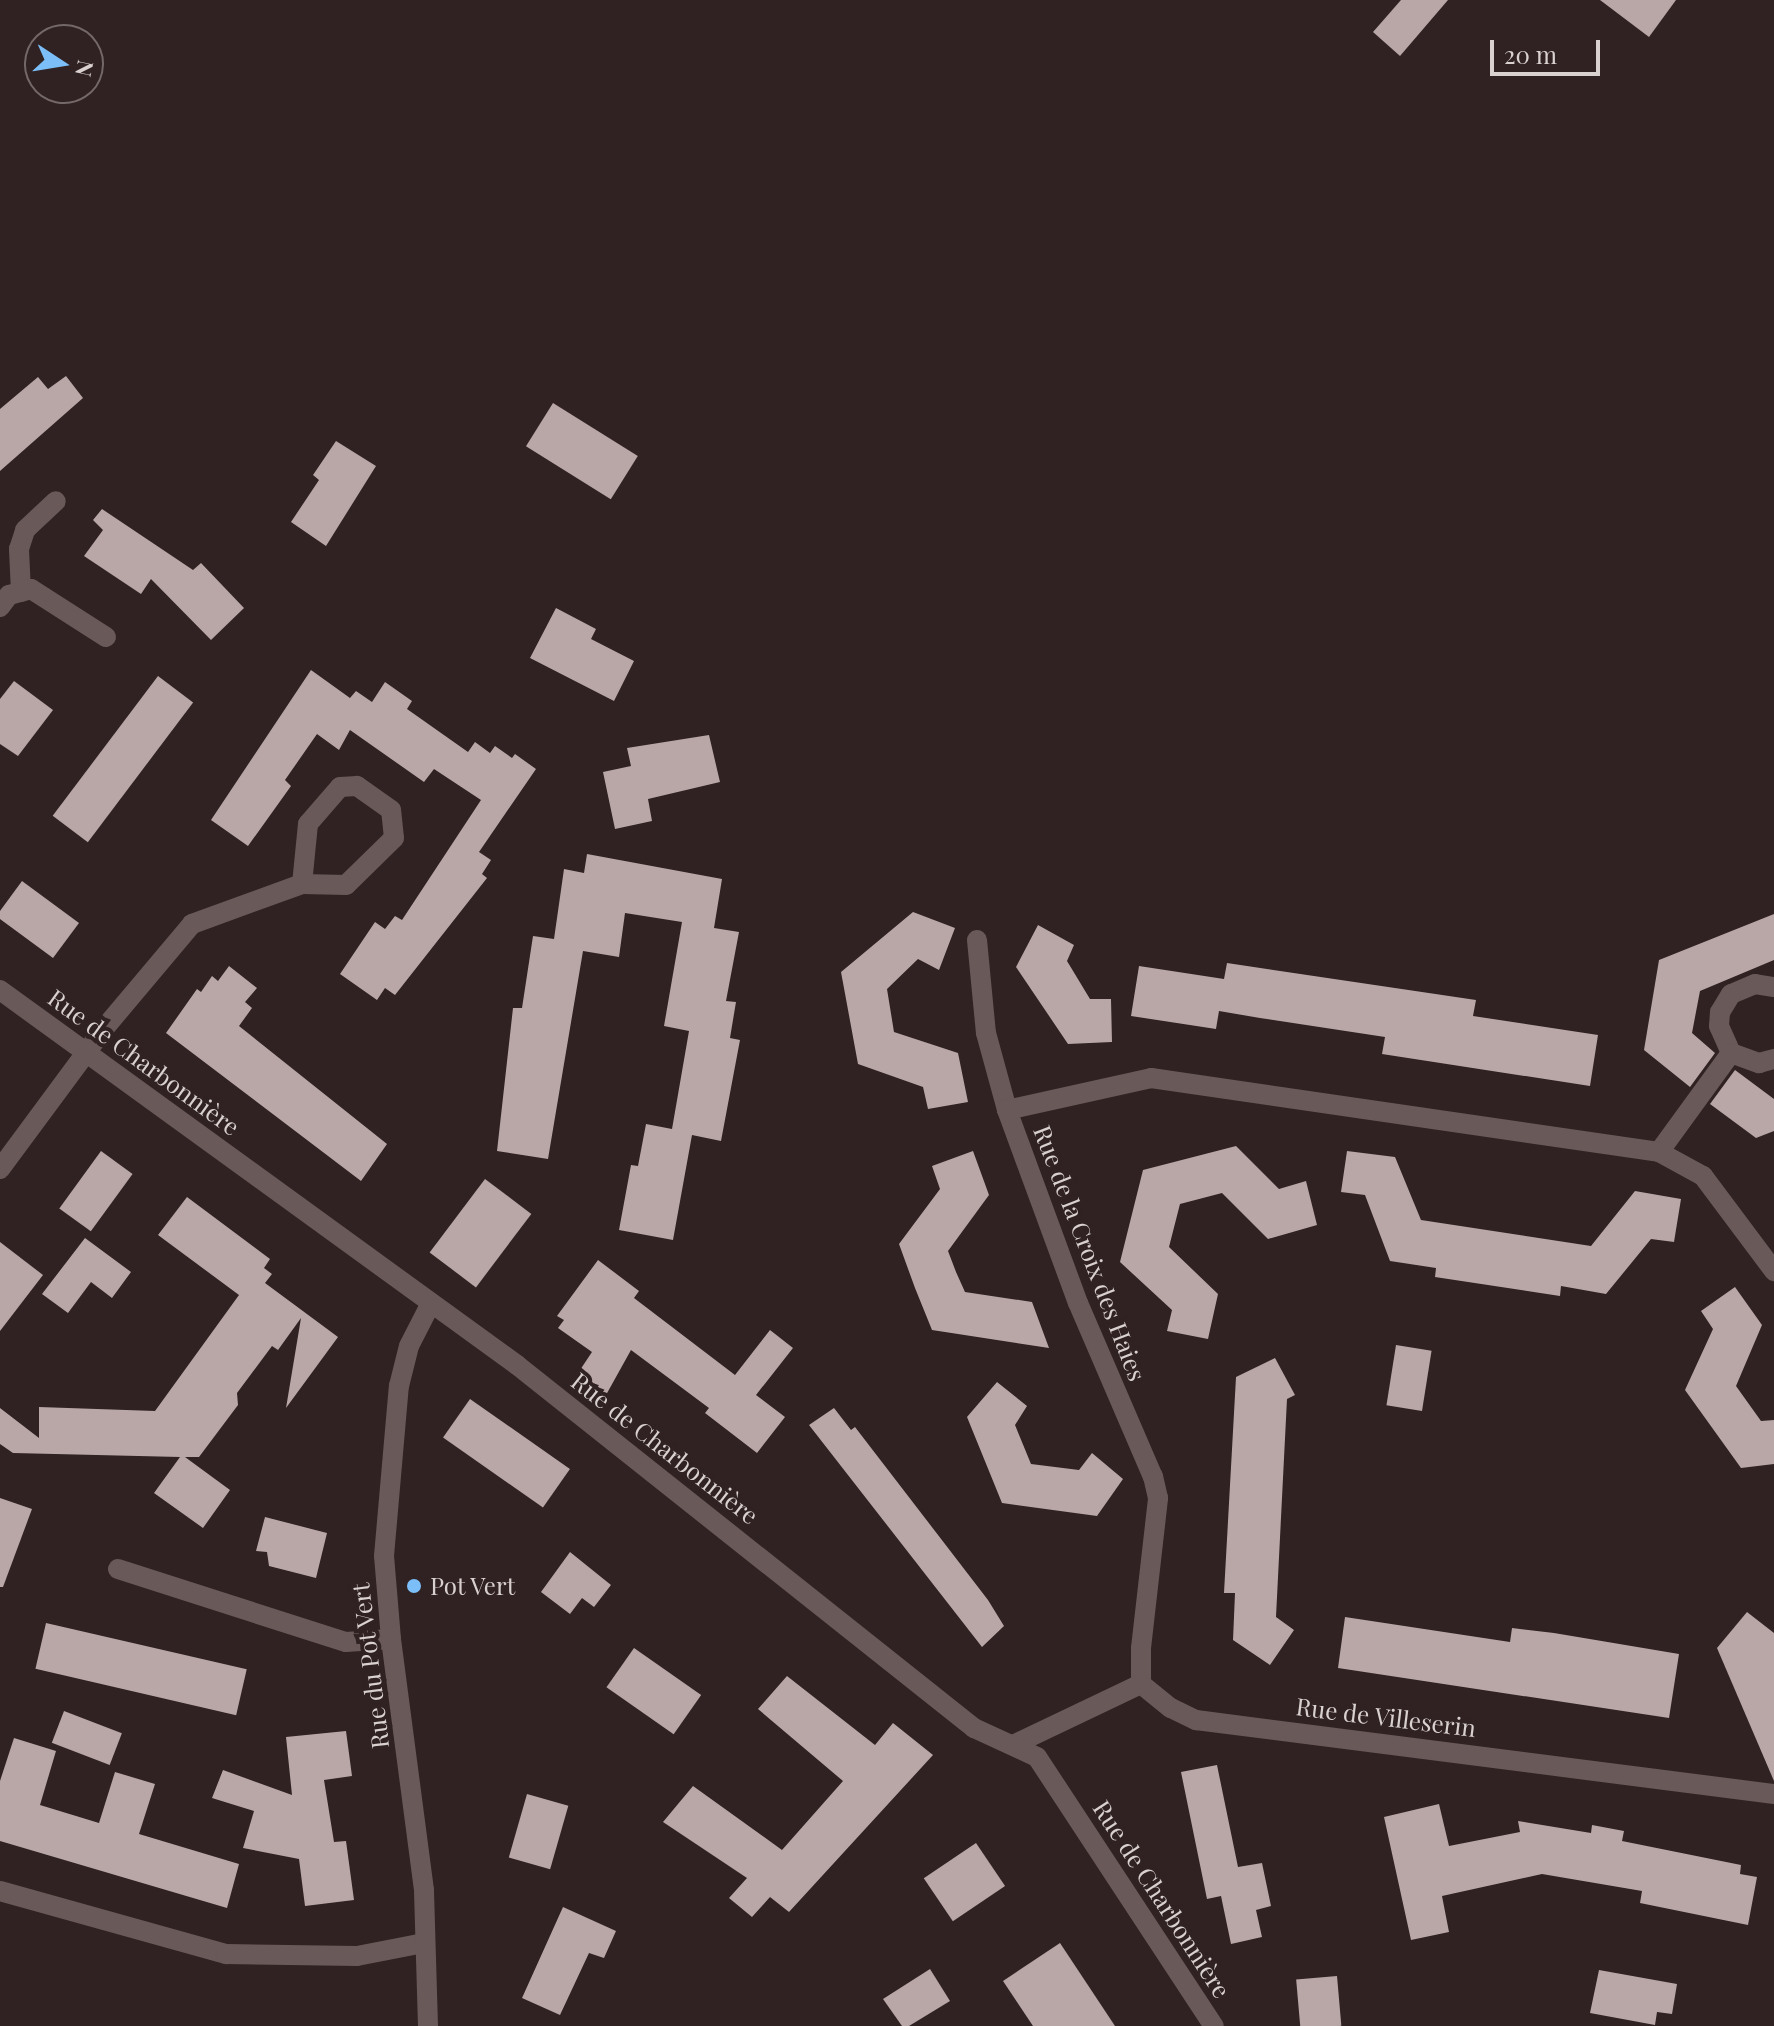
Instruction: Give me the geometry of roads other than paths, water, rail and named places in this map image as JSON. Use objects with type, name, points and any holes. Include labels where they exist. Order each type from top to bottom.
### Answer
[{"type":"street","points":[[21,592],[19,549],[25,530],[56,501]]},
{"type":"street","points":[[0,607],[9,595],[31,589],[106,637]]},
{"type":"street","points":[[0,1169],[86,1053],[192,924],[302,884],[346,885],[394,838],[395,823],[391,810],[357,786],[340,787],[308,824],[302,884]]},
{"type":"street","points":[[977,940],[986,1033],[1007,1110]]},
{"type":"street","points":[[1774,987],[1755,984],[1742,987],[1723,1005],[1719,1026],[1731,1053],[1759,1063],[1774,1059]]},
{"type":"street","name":"Rue de Charbonnière","points":[[0,990],[430,1305],[517,1365],[974,1728],[1015,1744],[1037,1757],[1214,2026]]},
{"type":"street","points":[[1659,1152],[1731,1053]]},
{"type":"street","name":"Rue de la Croix des Haies","points":[[1141,1684],[1141,1648],[1158,1498],[1153,1477],[1078,1303],[1007,1110],[1151,1078],[1659,1152],[1703,1176],[1774,1271]]},
{"type":"street","name":"Rue du Pot Vert","points":[[428,2026],[424,1890],[391,1639],[384,1556],[399,1386],[409,1346],[430,1305]]},
{"type":"street","points":[[118,1569],[346,1642],[391,1639]]},
{"type":"street","points":[[1015,1744],[1141,1684]]},
{"type":"street","name":"Rue de Villeserin","points":[[1141,1684],[1171,1708],[1196,1720],[1774,1794]]},
{"type":"street","points":[[0,1891],[226,1954],[357,1956],[424,1943]]},
{"type":"place","name":"Pot Vert","points":[[414,1586]]}]
